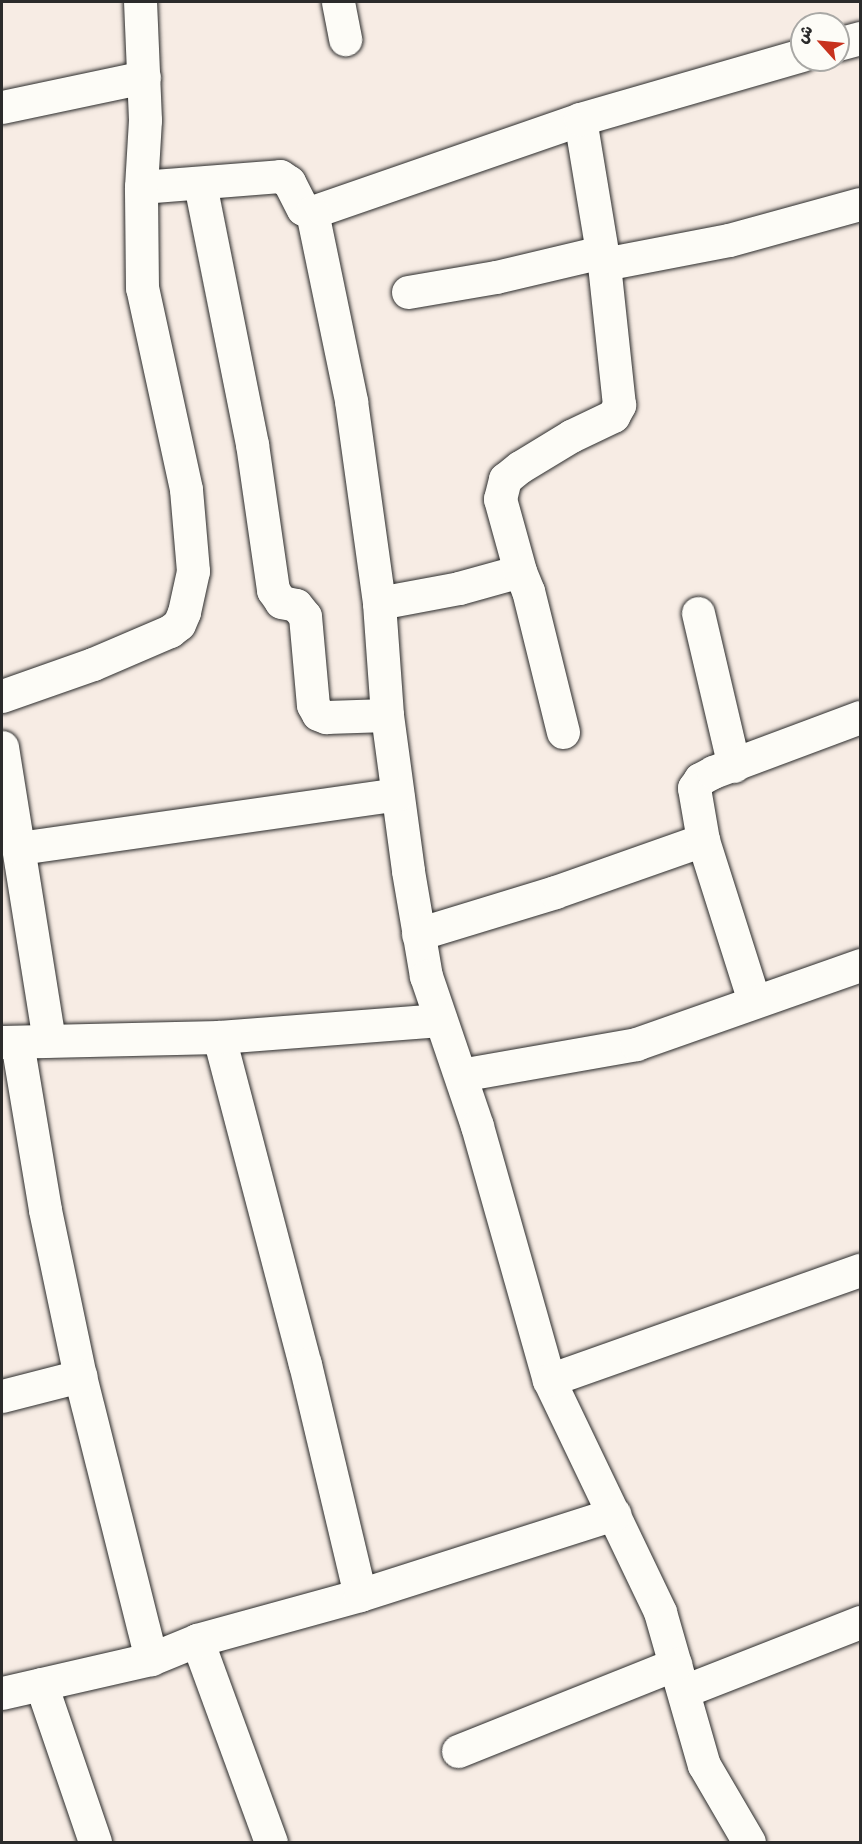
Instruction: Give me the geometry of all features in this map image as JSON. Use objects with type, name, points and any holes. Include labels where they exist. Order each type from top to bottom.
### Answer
[{"type":"street","points":[[2,696],[159,637],[179,624],[193,571],[186,489],[142,288],[141,187],[144,77],[140,2]]},
{"type":"street","points":[[338,2],[345,39]]},
{"type":"street","points":[[141,187],[280,176],[289,182],[303,209],[312,212],[580,119],[790,58]]},
{"type":"street","points":[[2,107],[144,77]]},
{"type":"street","points":[[563,732],[531,602],[500,499],[505,479],[520,467],[571,436],[613,416],[619,405],[603,258],[580,119]]},
{"type":"street","points":[[200,184],[252,444],[273,590],[281,602],[296,605],[305,616],[313,705],[318,714],[326,717],[387,715]]},
{"type":"street","points":[[408,292],[603,258],[729,240],[861,204]]},
{"type":"street","points":[[312,212],[351,401],[379,603],[387,715],[397,794],[426,976],[461,1075],[549,1380],[660,1612],[704,1765],[748,1842]]},
{"type":"street","points":[[379,603],[459,588],[520,571]]},
{"type":"street","points":[[698,613],[734,766]]},
{"type":"street","points":[[754,1002],[703,840],[694,788],[700,779],[861,717]]},
{"type":"street","points":[[2,747],[19,848],[22,1042],[45,1210],[80,1376],[151,1659]]},
{"type":"street","points":[[19,848],[397,794]]},
{"type":"street","points":[[418,934],[555,892],[703,840]]},
{"type":"street","points":[[461,1075],[636,1044],[861,965]]},
{"type":"street","points":[[22,1042],[219,1037],[440,1020]]},
{"type":"street","points":[[219,1037],[304,1364],[360,1595]]},
{"type":"street","points":[[549,1380],[861,1270]]},
{"type":"street","points":[[2,1396],[80,1376]]},
{"type":"street","points":[[2,1693],[151,1659],[197,1640],[360,1595],[614,1514]]},
{"type":"street","points":[[458,1751],[680,1677],[861,1622]]},
{"type":"street","points":[[197,1640],[271,1842]]},
{"type":"street","points":[[41,1684],[95,1842]]}]
